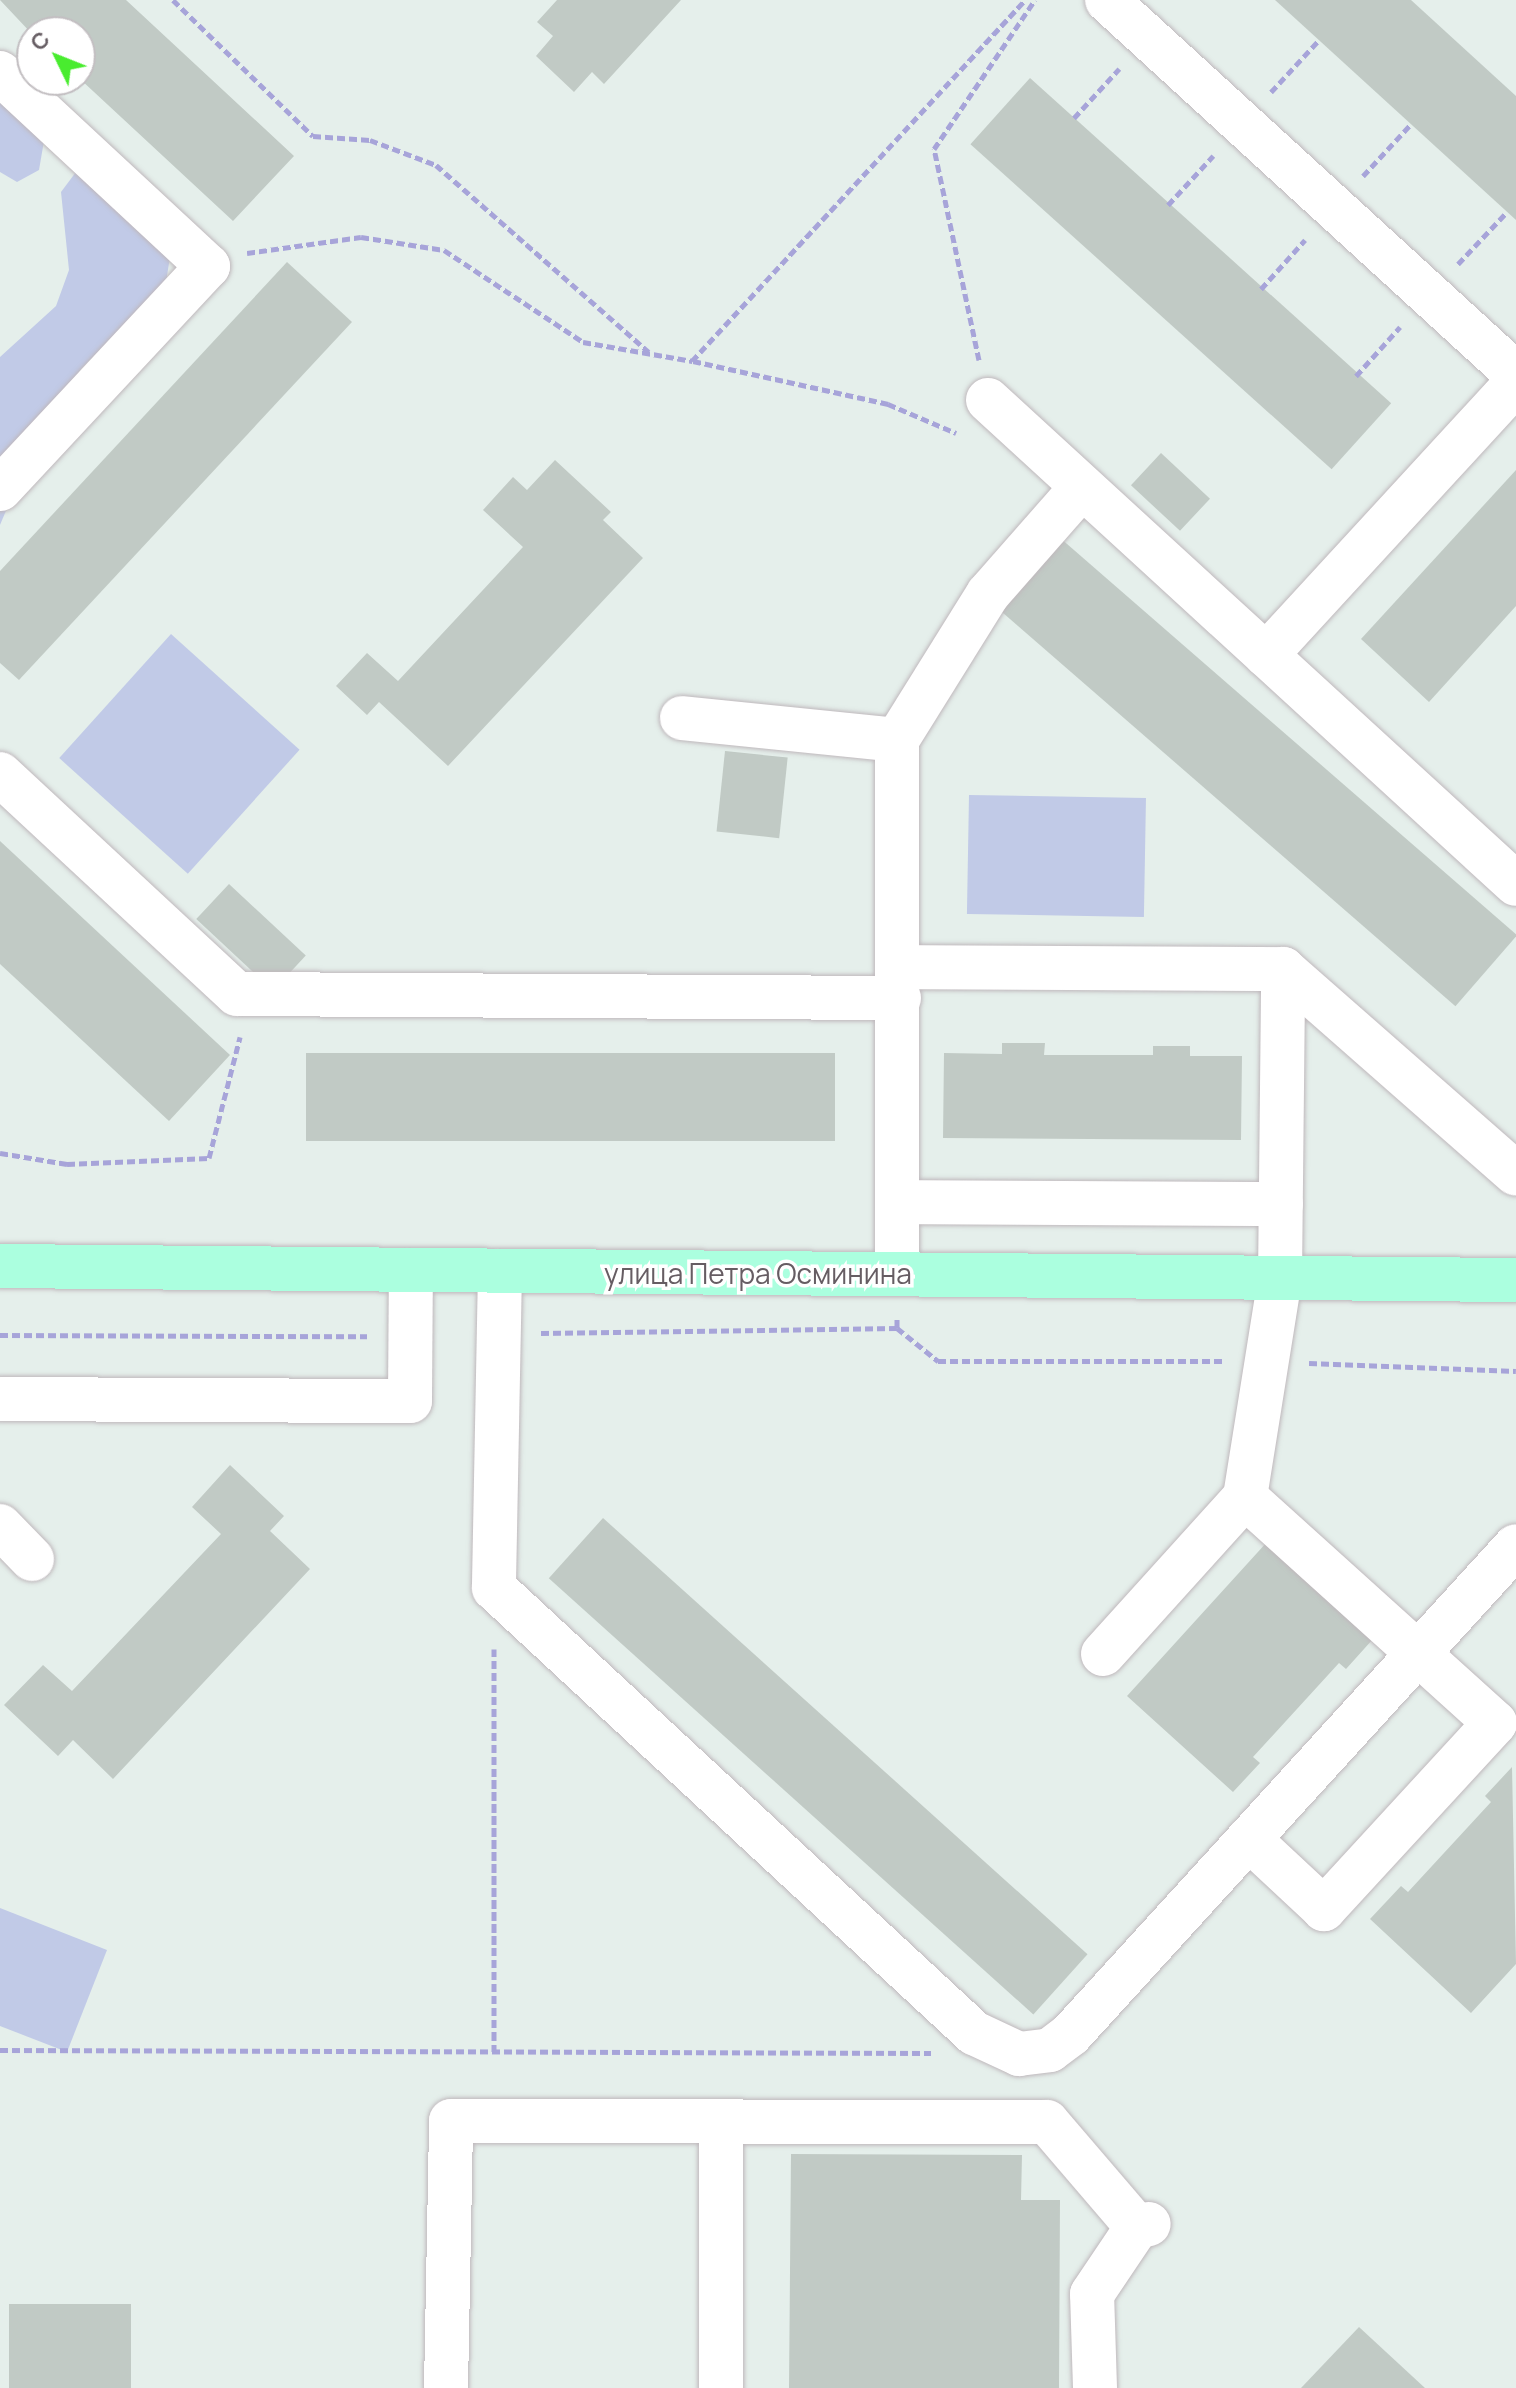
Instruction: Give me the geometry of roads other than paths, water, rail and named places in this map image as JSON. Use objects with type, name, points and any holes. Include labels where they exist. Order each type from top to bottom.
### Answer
[{"type":"main road","name":"улица Петра Осминина","points":[[0,1266],[1516,1280]]},
{"type":"lane","points":[[1107,0],[1516,374]]},
{"type":"lane","points":[[0,73],[208,266],[0,489]]},
{"type":"lane","points":[[1266,655],[1516,383]]},
{"type":"lane","points":[[979,420],[1082,487],[1516,884]]},
{"type":"lane","points":[[897,1274],[897,740],[988,594],[1082,487]]},
{"type":"lane","points":[[682,718],[897,740]]},
{"type":"lane","points":[[0,774],[237,994],[899,982],[1283,969],[1516,1174]]},
{"type":"lane","points":[[1103,1654],[1245,1497],[1280,1278],[1283,969]]},
{"type":"lane","points":[[897,1202],[1281,1204]]},
{"type":"lane","points":[[0,1399],[410,1401],[411,1270]]},
{"type":"lane","points":[[500,1271],[494,1588],[974,2033],[1019,2054],[1050,2050],[1071,2034],[1516,1546]]},
{"type":"lane","points":[[1245,1497],[1505,1733],[1324,1909],[1249,1839]]},
{"type":"lane","points":[[0,1526],[32,1559]]},
{"type":"lane","points":[[446,2388],[451,2121],[721,2124],[1047,2122],[1143,2226],[1092,2294],[1095,2388]]},
{"type":"lane","points":[[721,2124],[721,2388]]}]
